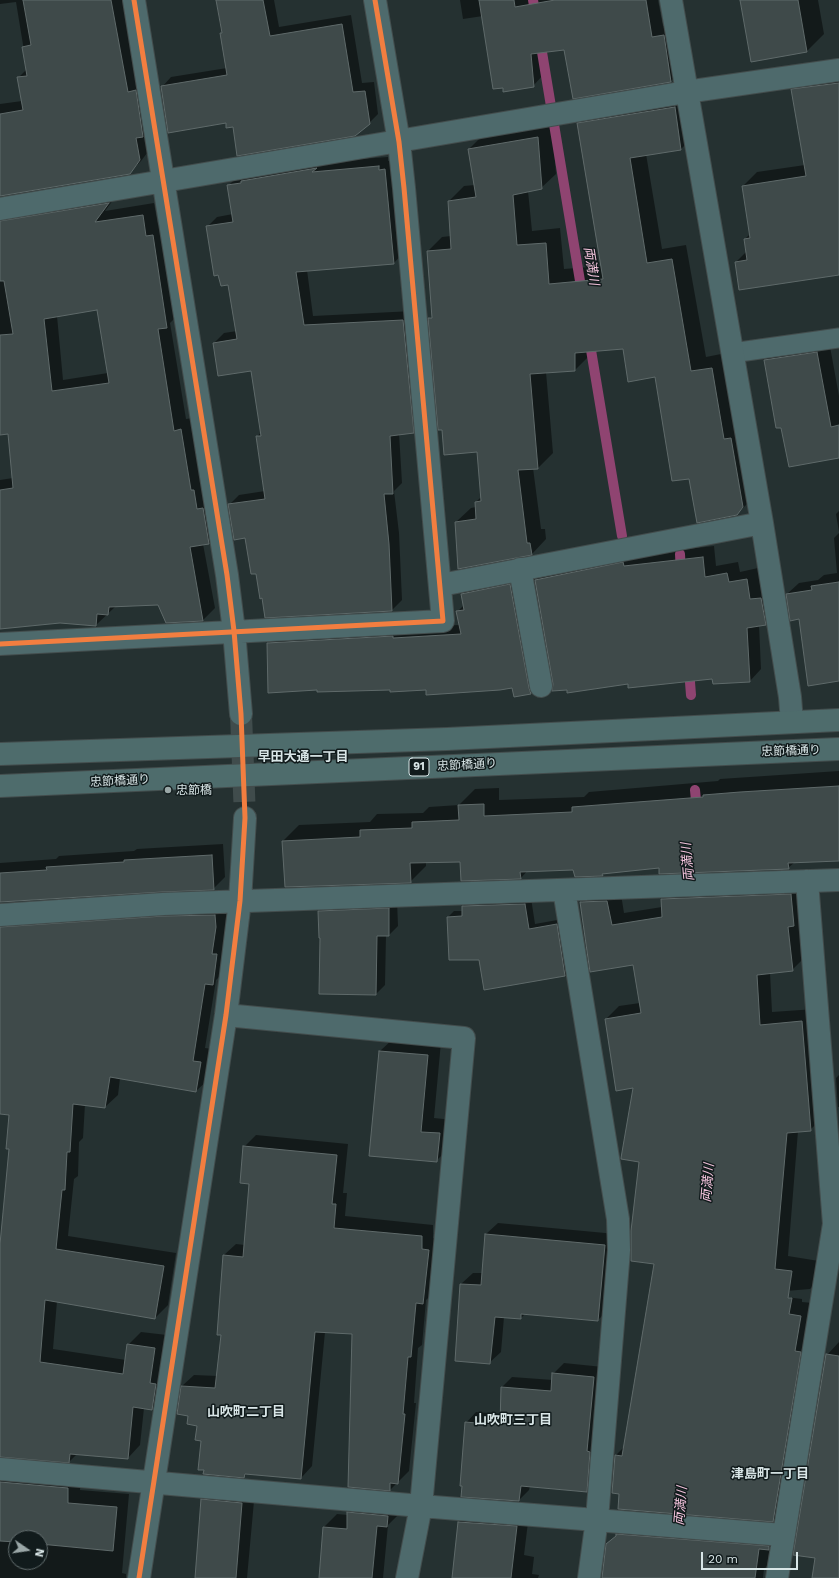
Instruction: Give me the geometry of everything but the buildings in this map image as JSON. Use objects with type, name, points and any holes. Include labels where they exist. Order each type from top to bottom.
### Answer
[{"type":"main road","name":"91","points":[[0,754],[447,739],[839,720]]},
{"type":"main road","name":"忠節橋通り","points":[[0,786],[839,749]]},
{"type":"street","points":[[134,0],[165,181],[226,567],[234,631],[241,714]]},
{"type":"street","points":[[0,644],[443,621],[399,142],[376,0]]},
{"type":"street","points":[[671,0],[762,523],[790,697],[792,722]]},
{"type":"street","points":[[0,210],[686,92],[839,70]]},
{"type":"street","points":[[440,585],[762,523]]},
{"type":"street","points":[[520,570],[541,686]]},
{"type":"street","points":[[139,1578],[226,1015],[240,902],[245,818]]},
{"type":"street","points":[[0,915],[163,904],[839,880]]},
{"type":"street","points":[[777,1578],[783,1535],[837,1224],[807,881]]},
{"type":"street","points":[[564,890],[618,1219],[619,1250],[597,1519],[589,1578]]},
{"type":"street","points":[[226,1015],[464,1038],[421,1506],[407,1578]]},
{"type":"street","points":[[0,1469],[421,1506],[783,1535]]},
{"type":"lane","points":[[732,353],[839,338]]},
{"type":"waterway","name":"両満川","points":[[533,0],[536,17]]},
{"type":"waterway","name":"両満川","points":[[540,40],[582,293]]},
{"type":"waterway","name":"両満川","points":[[589,338],[622,536]]},
{"type":"waterway","name":"両満川","points":[[680,554],[681,573]]},
{"type":"waterway","name":"両満川","points":[[689,669],[691,695]]},
{"type":"waterway","name":"両満川","points":[[695,790],[697,811]]},
{"type":"tunnel","points":[[241,714],[245,818]]},
{"type":"cycle path","points":[[134,0],[227,575],[234,631],[241,714],[245,818],[240,901],[226,1015],[139,1578]]},
{"type":"cycle path","points":[[0,644],[443,621],[399,142],[375,0]]},
{"type":"place","name":"忠節橋","points":[[168,790]]},
{"type":"district","name":"早田大通一丁目","points":[[303,757]]},
{"type":"district","name":"山吹町二丁目","points":[[246,1412]]},
{"type":"district","name":"山吹町三丁目","points":[[513,1420]]},
{"type":"district","name":"津島町一丁目","points":[[770,1474]]}]
